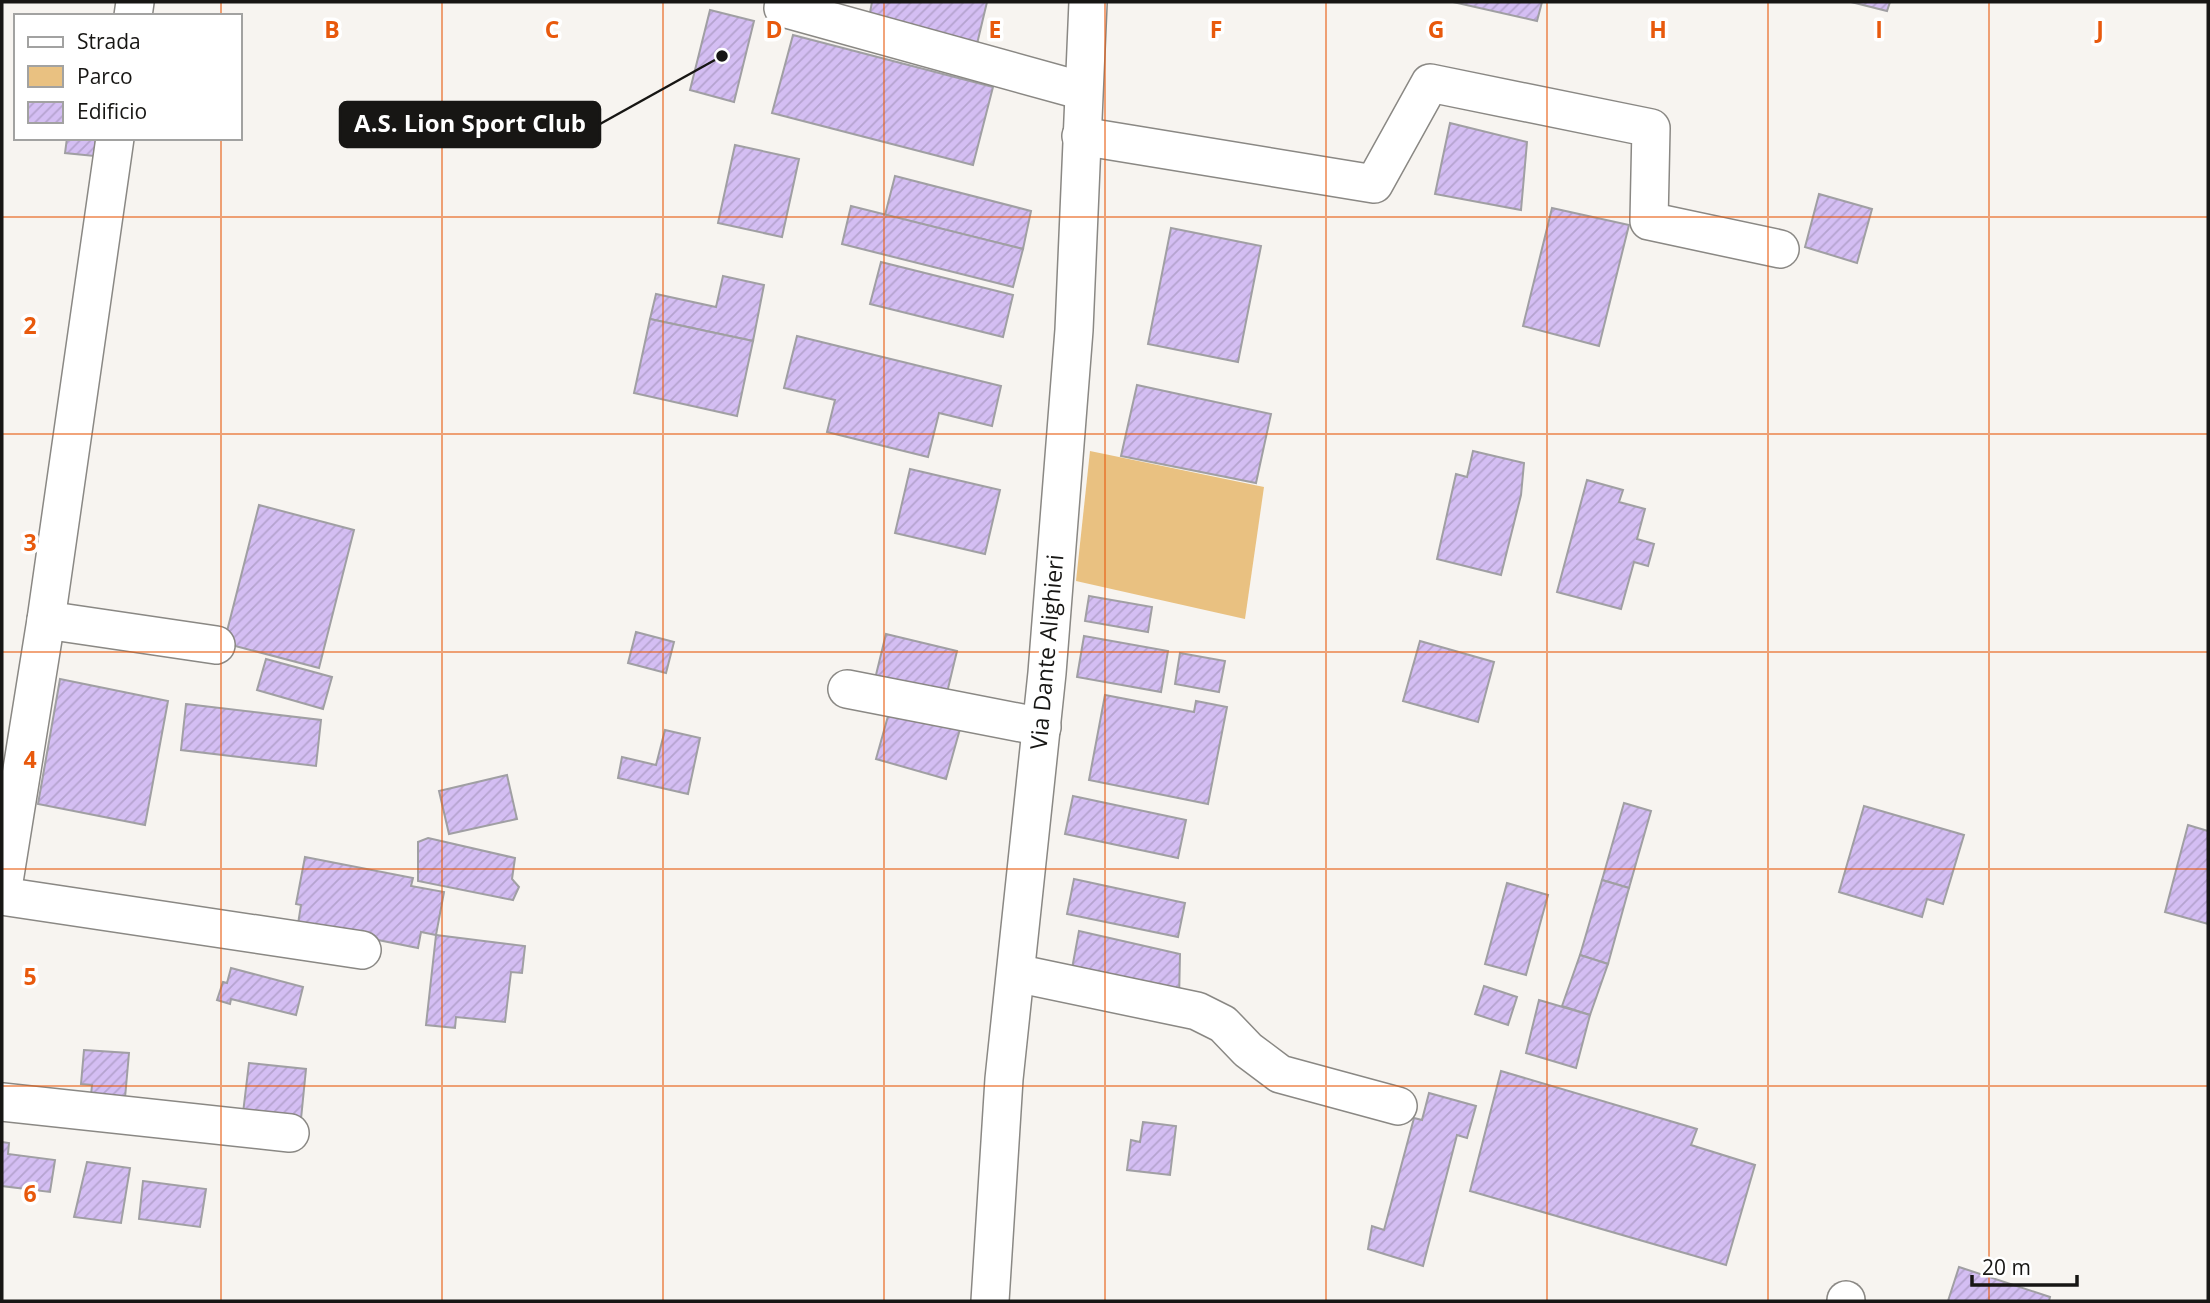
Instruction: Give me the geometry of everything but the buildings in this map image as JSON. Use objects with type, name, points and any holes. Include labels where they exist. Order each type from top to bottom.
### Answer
[{"type":"street","name":"Via Dante Alighieri","points":[[990,1301],[1004,1079],[1042,727],[1074,330],[1088,2]]},
{"type":"street","points":[[782,8],[1083,91]]},
{"type":"street","points":[[1081,136],[1374,184],[1430,83],[1651,128],[1649,221],[1780,249]]},
{"type":"street","points":[[115,140],[46,620],[2,895],[362,950]]},
{"type":"street","points":[[46,620],[216,645]]},
{"type":"street","points":[[847,689],[1042,727]]},
{"type":"street","points":[[1016,973],[1197,1011],[1223,1024],[1248,1050],[1280,1074],[1398,1106]]},
{"type":"street","points":[[2,1102],[290,1133]]},
{"type":"green space","points":[[1090,451],[1264,487],[1245,619],[1076,581]]},
{"type":"place","name":"A.S. Lion Sport Club","points":[[722,56]]}]
